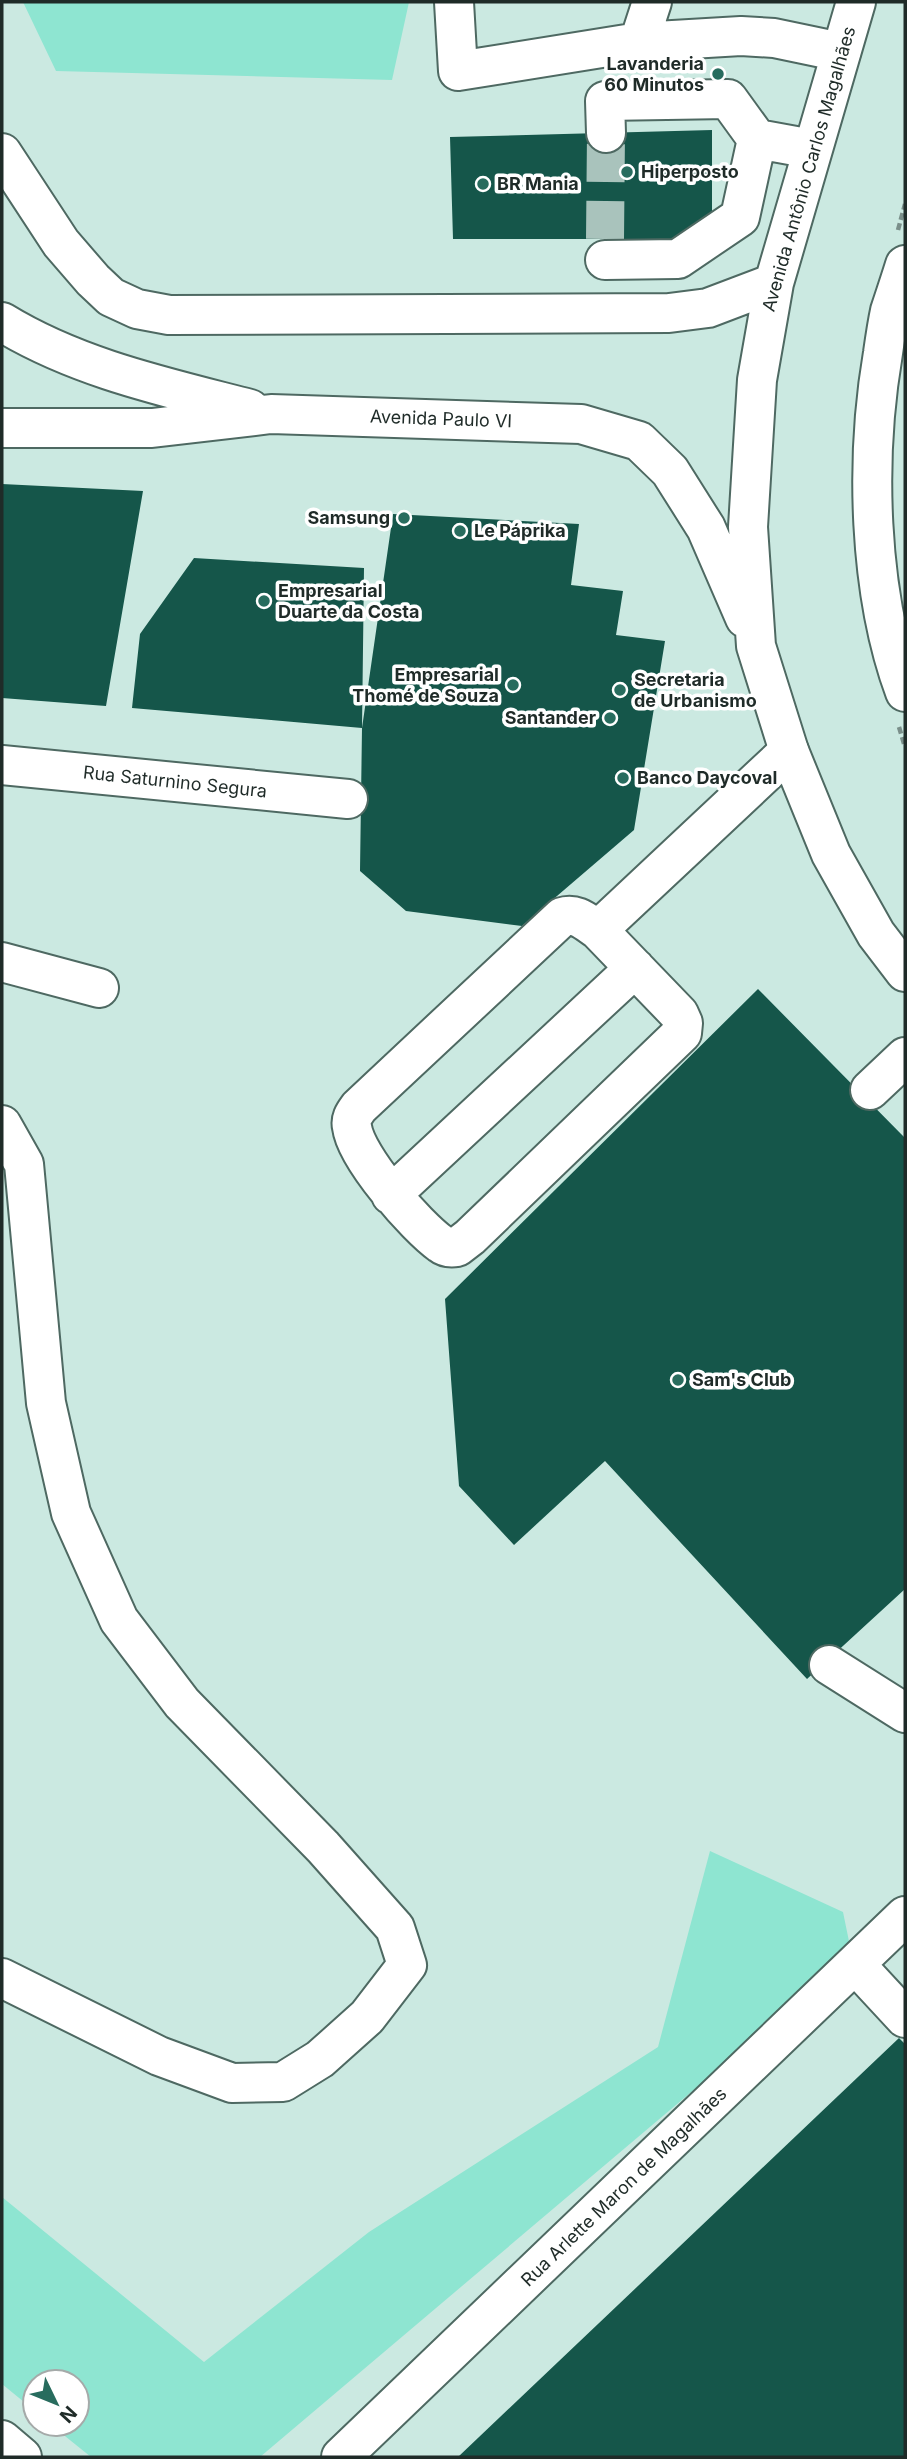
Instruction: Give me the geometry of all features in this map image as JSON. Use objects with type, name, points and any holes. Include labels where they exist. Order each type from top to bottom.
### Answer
[{"type":"main road","points":[[454,2],[458,71],[639,42],[741,36],[774,38],[841,52]]},
{"type":"main road","points":[[639,42],[652,2]]},
{"type":"main road","name":"Avenida Antônio Carlos Magalhães","points":[[856,2],[774,283],[757,380],[748,527],[756,646],[789,751],[831,854],[876,934],[905,972]]},
{"type":"main road","points":[[606,133],[605,101],[728,99],[757,139],[812,149]]},
{"type":"main road","points":[[605,314],[605,250],[678,259],[740,217],[757,139]]},
{"type":"main road","points":[[2,153],[61,243],[111,297],[137,309],[170,315],[669,313],[708,308],[774,283]]},
{"type":"main road","points":[[905,265],[890,313],[876,396],[873,453],[874,522],[882,608],[905,692]]},
{"type":"main road","points":[[2,322],[32,341],[93,365],[162,387],[271,414]]},
{"type":"main road","name":"Avenida Paulo VI","points":[[2,428],[152,428],[271,414],[581,424],[639,442],[670,471],[706,528],[756,646]]},
{"type":"main road","points":[[598,930],[789,751]]},
{"type":"main road","name":"Rua Saturnino Segura","points":[[2,765],[348,799]]},
{"type":"main road","points":[[569,914],[576,916],[598,930],[679,1014],[683,1024],[682,1033],[470,1237],[457,1247],[443,1246],[391,1195],[356,1143],[351,1124],[353,1116],[359,1107],[562,917],[569,914]]},
{"type":"main road","points":[[2,962],[99,988]]},
{"type":"main road","points":[[391,1195],[635,968]]},
{"type":"main road","points":[[870,1090],[905,1057]]},
{"type":"main road","points":[[2,1125],[24,1164],[46,1403],[71,1513],[119,1620],[182,1703],[323,1847],[395,1928],[407,1965],[368,2017],[320,2059],[283,2082],[232,2083],[159,2056],[2,1978]]},
{"type":"main road","points":[[829,1665],[905,1713]]},
{"type":"main road","name":"Rua Arlette Maron de Magalhães","points":[[341,2457],[905,1916]]},
{"type":"main road","points":[[855,1964],[905,2018]]},
{"type":"main road","points":[[2,2440],[22,2457]]},
{"type":"green space","points":[[23,2],[409,2],[392,80],[56,71]]},
{"type":"green space","points":[[710,1851],[843,1912],[852,1956],[260,2457],[91,2457],[67,2438],[91,2438],[91,2368],[21,2368],[21,2400],[2,2384],[2,2197],[204,2362],[369,2232],[658,2047]]},
{"type":"building","points":[[712,130],[712,215],[678,239],[453,239],[450,137]]},
{"type":"building","points":[[2,484],[143,491],[106,706],[2,698]]},
{"type":"building","name":"Empresarial Thomé de Souza","points":[[393,514],[579,524],[571,585],[623,591],[616,635],[665,641],[634,830],[522,926],[406,911],[360,871],[362,728]]},
{"type":"building","name":"Empresarial Duarte da Costa","points":[[194,558],[364,568],[362,728],[132,708],[140,634]]},
{"type":"building","name":"Sam's Club","points":[[758,989],[905,1138],[905,1589],[807,1679],[605,1461],[514,1545],[459,1486],[445,1299]]},
{"type":"building","points":[[899,2038],[905,2044],[905,2457],[458,2457]]},
{"type":"tunnel","points":[[605,239],[606,133]]},
{"type":"place","name":"Lavanderia 60 Minutos","points":[[718,74]]},
{"type":"place","name":"Hiperposto","points":[[627,172]]},
{"type":"place","name":"BR Mania","points":[[483,184]]},
{"type":"place","name":"Samsung","points":[[404,518]]},
{"type":"place","name":"Le Páprika","points":[[460,531]]},
{"type":"place","name":"Empresarial Duarte da Costa","points":[[264,601]]},
{"type":"place","name":"Empresarial Thomé de Souza","points":[[513,685]]},
{"type":"place","name":"Secretaria de Urbanismo","points":[[620,690]]},
{"type":"place","name":"Santander","points":[[610,718]]},
{"type":"place","name":"Banco Daycoval","points":[[623,778]]},
{"type":"place","name":"Sam's Club","points":[[678,1380]]}]
